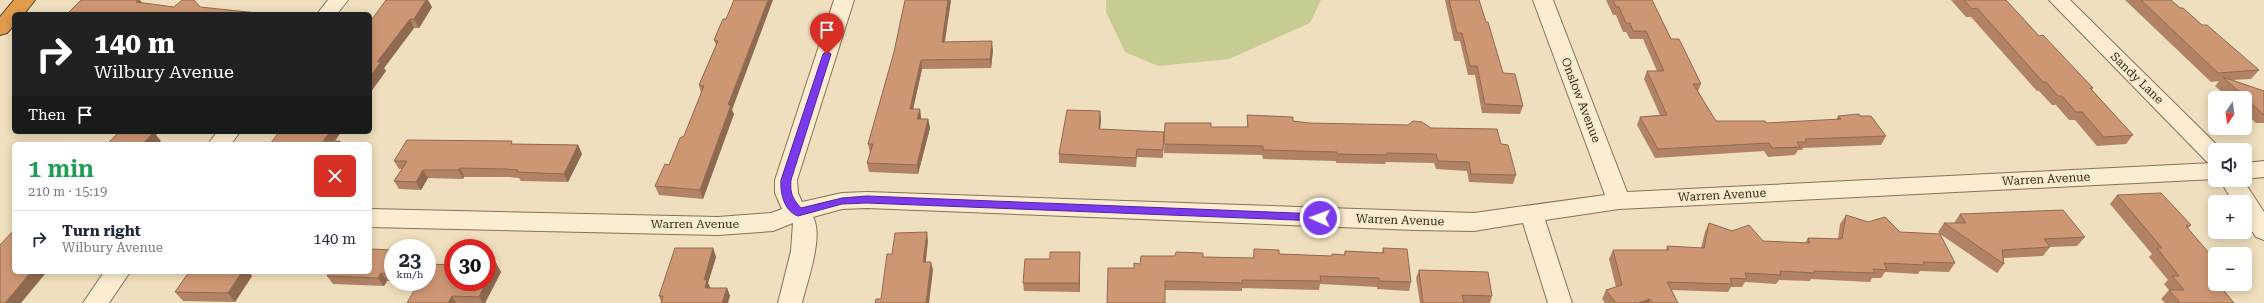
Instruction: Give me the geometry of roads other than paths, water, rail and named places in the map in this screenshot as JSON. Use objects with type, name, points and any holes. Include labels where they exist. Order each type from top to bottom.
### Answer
[{"type":"highway","points":[[15,12],[25,0]]},
{"type":"highway","points":[[0,29],[12,15]]},
{"type":"street","points":[[329,12],[338,0]]},
{"type":"street","points":[[790,303],[803,251],[805,223],[788,200],[785,192],[786,180],[844,0]]},
{"type":"street","name":"Onslow Avenue","points":[[1543,0],[1619,201]]},
{"type":"street","name":"Sandy Lane","points":[[2059,0],[2208,148]]},
{"type":"street","points":[[221,142],[227,134]]},
{"type":"street","points":[[2252,170],[2264,169]]},
{"type":"street","name":"Warren Avenue","points":[[372,218],[718,226],[773,222],[798,212],[842,201],[867,200],[1474,222],[1619,201],[2208,171]]},
{"type":"street","points":[[2236,187],[2264,230]]},
{"type":"street","points":[[1532,214],[1560,303]]},
{"type":"street","points":[[95,303],[117,274]]}]
